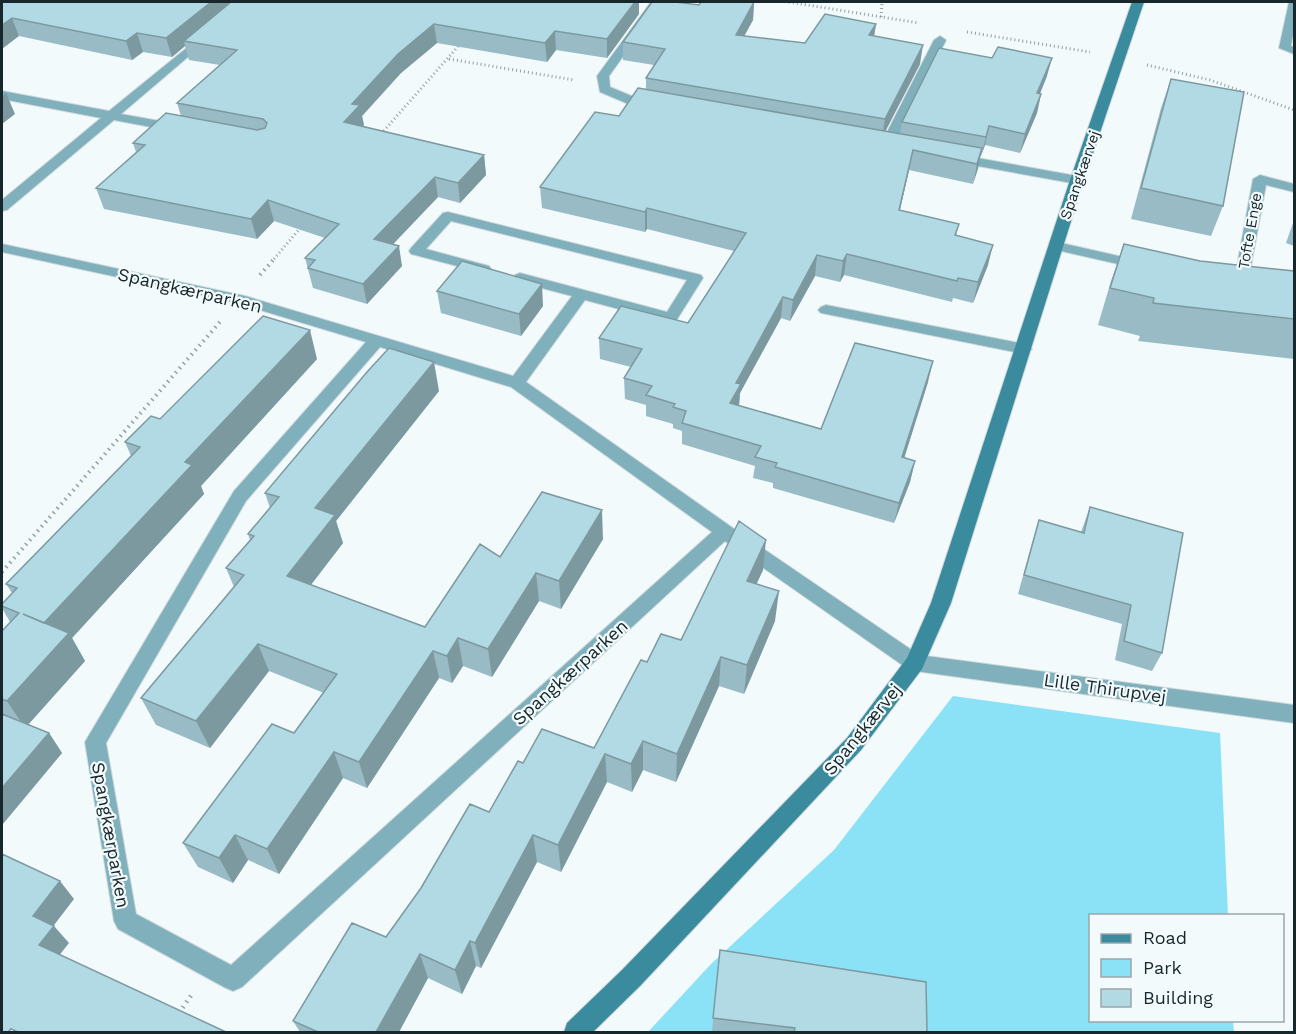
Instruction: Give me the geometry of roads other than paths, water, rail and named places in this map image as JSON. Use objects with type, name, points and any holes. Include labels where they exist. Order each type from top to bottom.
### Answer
[{"type":"street","points":[[656,2],[603,76],[603,83],[604,89],[630,100],[665,107]]},
{"type":"street","name":"Spangkærvej","points":[[576,1032],[631,978],[854,744],[915,663],[941,603],[1077,180],[1138,2]]},
{"type":"street","points":[[1294,2],[1285,48],[1294,50]]},
{"type":"street","points":[[2,207],[211,32]]},
{"type":"street","points":[[886,145],[940,40]]},
{"type":"street","points":[[2,95],[193,131]]},
{"type":"street","points":[[942,156],[1077,180]]},
{"type":"street","name":"Tofte Enge","points":[[1222,280],[1247,283],[1260,179],[1294,188]]},
{"type":"street","points":[[448,216],[696,278],[671,318],[581,294],[499,273],[416,252],[448,216]]},
{"type":"street","points":[[1057,246],[1159,269]]},
{"type":"street","name":"Spangkærparken","points":[[2,249],[240,299],[517,383],[724,531],[915,663]]},
{"type":"street","points":[[517,383],[581,294]]},
{"type":"street","points":[[826,310],[1024,349]]},
{"type":"street","name":"Spangkærparken","points":[[376,340],[240,496],[95,742],[126,921],[233,979],[724,531]]},
{"type":"street","name":"Lille Thirupvej","points":[[915,663],[1294,714]]}]
